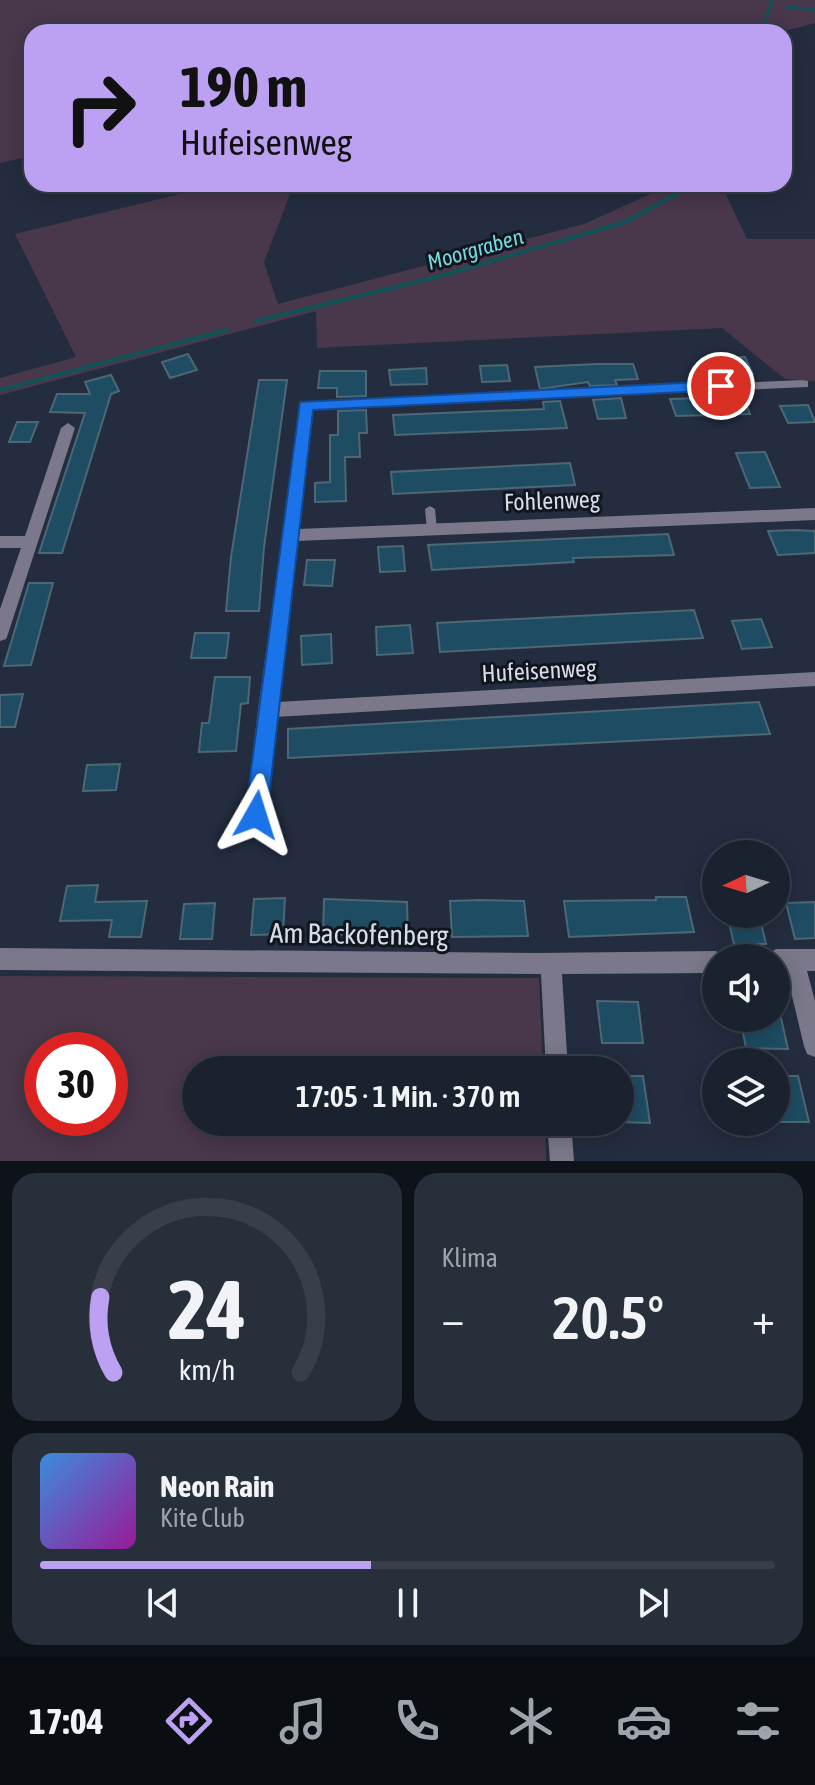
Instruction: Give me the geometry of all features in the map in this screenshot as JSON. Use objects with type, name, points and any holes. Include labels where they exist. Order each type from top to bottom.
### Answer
[{"type":"street","points":[[256,815],[306,405],[803,384]]},
{"type":"street","points":[[0,634],[68,428]]},
{"type":"street","name":"Fohlenweg","points":[[291,535],[815,514]]},
{"type":"street","points":[[0,542],[31,542]]},
{"type":"street","name":"Hufeisenweg","points":[[267,710],[815,679]]},
{"type":"street","name":"Am Backofenberg","points":[[0,959],[100,957],[551,966],[702,962]]},
{"type":"street","points":[[795,960],[815,1046]]},
{"type":"street","points":[[551,966],[556,1056]]},
{"type":"street","points":[[560,1136],[562,1161]]},
{"type":"lane","points":[[430,509],[432,530]]},
{"type":"shaded area","points":[[0,0],[815,0],[815,23],[792,29],[792,24],[24,24],[24,158],[0,163]]},
{"type":"shaded area","points":[[188,192],[291,192],[264,262],[278,304],[584,224],[655,192],[725,192],[747,239],[815,239],[815,381],[785,379],[722,328],[317,348],[316,311],[0,395],[0,378],[76,357],[15,234]]},
{"type":"shaded area","points":[[0,976],[539,978],[542,1056],[182,1056],[182,1136],[545,1136],[546,1161],[0,1161]]},
{"type":"building","points":[[188,354],[197,370],[170,378],[162,362]]},
{"type":"building","points":[[745,357],[753,374],[730,375],[722,358]]},
{"type":"building","points":[[633,364],[638,379],[615,380],[617,385],[590,386],[588,382],[540,389],[535,367]]},
{"type":"building","points":[[507,365],[510,381],[482,382],[480,366]]},
{"type":"building","points":[[426,368],[427,384],[391,385],[389,370]]},
{"type":"building","points":[[320,371],[366,371],[366,396],[337,397],[337,388],[318,388]]},
{"type":"building","points":[[111,375],[119,391],[111,394],[62,553],[39,553],[85,413],[50,412],[57,394],[90,394],[85,382]]},
{"type":"building","points":[[259,380],[287,380],[264,547],[259,611],[226,611],[231,557]]},
{"type":"building","points":[[743,397],[750,414],[676,416],[670,399]]},
{"type":"building","points":[[621,398],[626,418],[598,419],[593,400]]},
{"type":"building","points":[[560,401],[567,428],[395,435],[393,415],[544,409],[543,402]]},
{"type":"building","points":[[808,405],[815,422],[788,423],[780,406]]},
{"type":"building","points":[[366,410],[367,433],[359,433],[360,457],[345,457],[346,501],[315,502],[315,483],[330,482],[330,435],[338,435],[338,411]]},
{"type":"building","points":[[17,422],[38,422],[30,442],[9,442]]},
{"type":"building","points":[[765,452],[780,487],[750,488],[736,453]]},
{"type":"building","points":[[570,463],[575,485],[393,494],[391,472]]},
{"type":"building","points":[[768,531],[815,531],[815,553],[778,555]]},
{"type":"building","points":[[668,534],[674,555],[573,558],[574,562],[432,570],[428,545]]},
{"type":"building","points":[[403,546],[405,571],[380,572],[378,547]]},
{"type":"building","points":[[307,560],[335,560],[332,586],[304,585]]},
{"type":"building","points":[[29,583],[53,583],[31,665],[4,666]]},
{"type":"building","points":[[694,610],[703,638],[440,652],[437,623]]},
{"type":"building","points":[[761,619],[772,647],[742,649],[732,621]]},
{"type":"building","points":[[410,625],[413,653],[377,655],[376,627]]},
{"type":"building","points":[[195,633],[229,633],[226,658],[191,658]]},
{"type":"building","points":[[331,634],[332,663],[302,665],[301,636]]},
{"type":"building","points":[[215,677],[250,677],[248,703],[241,704],[236,751],[199,752],[202,723],[209,723]]},
{"type":"building","points":[[23,694],[15,727],[0,727],[0,695]]},
{"type":"building","points":[[759,702],[770,734],[288,758],[288,729]]},
{"type":"building","points":[[120,764],[116,790],[83,791],[87,765]]},
{"type":"building","points":[[98,885],[95,902],[147,901],[141,937],[109,937],[112,920],[60,921],[67,886]]},
{"type":"building","points":[[656,897],[686,897],[694,932],[569,937],[564,901],[656,900]]},
{"type":"building","points":[[285,898],[283,934],[251,935],[254,899]]},
{"type":"building","points":[[324,899],[407,902],[408,938],[377,938],[377,934],[323,935]]},
{"type":"building","points":[[450,901],[524,901],[528,936],[452,937]]},
{"type":"building","points":[[815,902],[815,938],[795,939],[790,903]]},
{"type":"building","points":[[215,903],[212,939],[180,939],[184,904]]},
{"type":"building","points":[[730,928],[762,928],[766,944],[734,944]]},
{"type":"building","points":[[597,1001],[638,1002],[643,1043],[602,1043]]},
{"type":"building","points":[[743,1032],[784,1032],[788,1048],[746,1048]]},
{"type":"building","points":[[634,1076],[643,1076],[650,1123],[634,1122]]},
{"type":"building","points":[[790,1076],[798,1076],[809,1122],[790,1122]]},
{"type":"waterway","name":"Moorgraben","points":[[764,24],[772,0]]},
{"type":"waterway","points":[[788,7],[815,10]]},
{"type":"waterway","name":"Moorgraben","points":[[256,321],[437,277],[625,222],[680,192]]},
{"type":"waterway","name":"Moorgraben","points":[[0,390],[227,330]]},
{"type":"route","points":[[256,815],[306,405],[721,386]]}]
